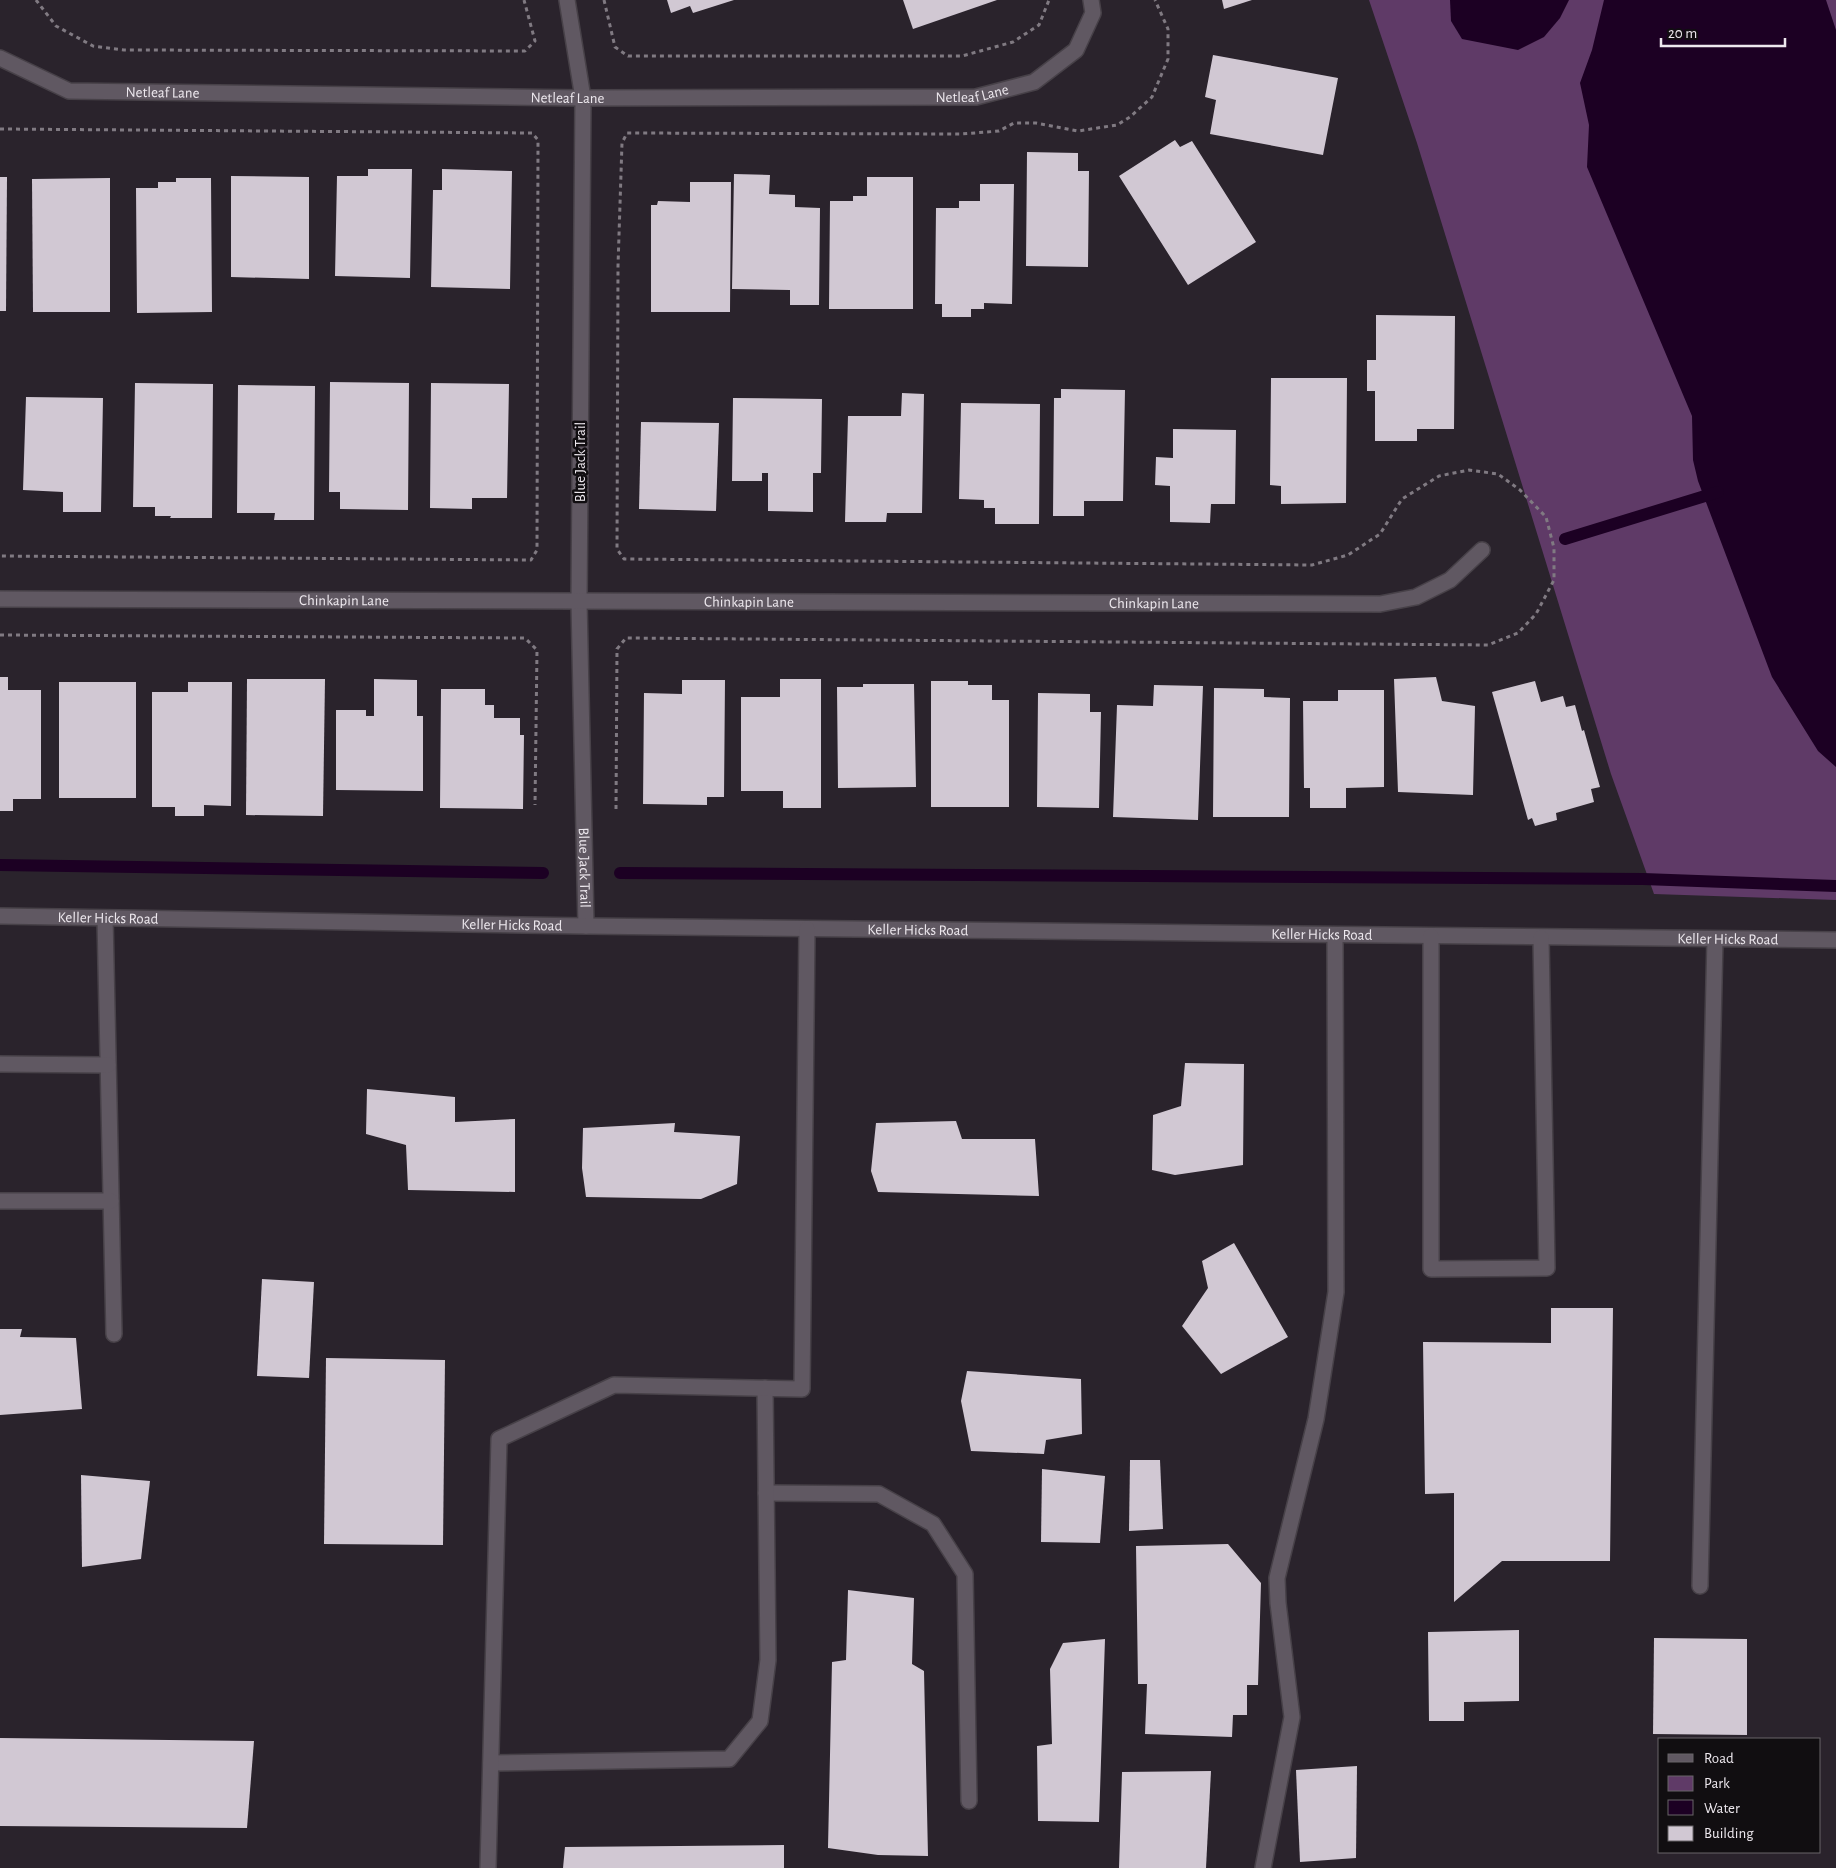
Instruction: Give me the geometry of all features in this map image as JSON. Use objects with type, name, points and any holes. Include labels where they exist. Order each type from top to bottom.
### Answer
[{"type":"street","name":"Blue Jack Trail","points":[[567,0],[583,98],[579,602],[586,926]]},
{"type":"street","name":"Netleaf Lane","points":[[0,58],[70,91],[583,98],[976,98],[1034,82],[1076,50],[1093,14],[1091,0]]},
{"type":"street","name":"Chinkapin Lane","points":[[0,599],[1380,604],[1416,597],[1450,580],[1482,550]]},
{"type":"street","name":"Keller Hicks Road","points":[[0,916],[807,929],[1836,940]]},
{"type":"street","points":[[105,918],[114,1334]]},
{"type":"street","points":[[488,1868],[499,1439],[614,1385],[802,1388],[807,929]]},
{"type":"street","points":[[1263,1868],[1292,1717],[1278,1603],[1277,1578],[1316,1419],[1336,1292],[1335,935]]},
{"type":"street","points":[[1431,936],[1431,1269],[1548,1268],[1541,938]]},
{"type":"street","points":[[1700,1586],[1715,939]]},
{"type":"street","points":[[0,1064],[108,1065]]},
{"type":"street","points":[[0,1201],[111,1201]]},
{"type":"street","points":[[490,1763],[729,1759],[760,1721],[768,1660],[765,1388]]},
{"type":"street","points":[[766,1493],[879,1494],[934,1524],[965,1574],[969,1801]]},
{"type":"path","points":[[36,0],[56,26],[92,46],[124,50],[524,51],[535,41],[524,0]]},
{"type":"path","points":[[604,0],[615,47],[628,56],[962,56],[1013,42],[1039,25],[1049,0]]},
{"type":"path","points":[[616,809],[617,649],[626,638],[1488,645],[1518,633],[1536,614],[1554,580],[1554,548],[1546,517],[1520,490],[1498,474],[1469,470],[1439,476],[1402,499],[1380,534],[1348,555],[1312,565],[624,559],[617,549],[618,266],[622,143],[627,133],[960,134],[998,131],[1014,124],[1036,124],[1078,131],[1117,125],[1130,117],[1152,97],[1168,59],[1168,29],[1155,0]]},
{"type":"path","points":[[0,129],[532,133],[538,140],[537,550],[531,560],[0,556]]},
{"type":"path","points":[[0,634],[525,638],[537,650],[535,805]]},
{"type":"green space","points":[[1369,0],[1836,0],[1836,900],[1654,894],[1611,774],[1417,143]]},
{"type":"water","points":[[1450,0],[1569,0],[1560,18],[1544,37],[1518,50],[1462,39],[1451,21]]},
{"type":"water","points":[[1604,0],[1826,0],[1836,30],[1836,767],[1818,751],[1772,677],[1698,481],[1693,460],[1692,416],[1587,167],[1589,125],[1580,83],[1592,50]]},
{"type":"building","points":[[667,0],[734,0],[693,13],[690,6],[671,13]]},
{"type":"building","points":[[903,0],[997,0],[913,29]]},
{"type":"building","points":[[1222,0],[1252,0],[1224,9]]},
{"type":"building","points":[[1213,55],[1338,78],[1323,155],[1210,134],[1216,100],[1205,97]]},
{"type":"building","points":[[1175,140],[1180,147],[1192,141],[1256,242],[1188,285],[1119,176]]},
{"type":"building","points":[[1027,152],[1078,153],[1078,171],[1089,171],[1088,267],[1026,266]]},
{"type":"building","points":[[368,169],[412,169],[410,278],[335,276],[337,176],[368,176]]},
{"type":"building","points":[[442,169],[512,171],[510,289],[431,287],[433,190],[442,190]]},
{"type":"building","points":[[734,174],[770,175],[769,194],[795,195],[795,207],[820,208],[819,305],[790,305],[790,290],[732,289]]},
{"type":"building","points":[[231,176],[309,177],[309,279],[231,277]]},
{"type":"building","points":[[0,177],[7,177],[6,311],[0,311]]},
{"type":"building","points":[[867,177],[913,177],[913,309],[829,309],[830,201],[853,201],[853,196],[867,196]]},
{"type":"building","points":[[110,178],[110,312],[33,312],[32,179]]},
{"type":"building","points":[[176,178],[211,178],[212,312],[137,313],[136,188],[158,188],[158,182],[176,182]]},
{"type":"building","points":[[690,182],[731,182],[730,312],[651,312],[651,205],[657,205],[658,201],[690,202]]},
{"type":"building","points":[[980,184],[1014,184],[1012,304],[984,303],[984,309],[971,309],[971,317],[942,317],[942,304],[935,304],[936,208],[959,208],[959,201],[980,201]]},
{"type":"building","points":[[1376,315],[1455,316],[1454,429],[1417,429],[1417,441],[1375,441],[1375,391],[1367,391],[1367,360],[1376,360]]},
{"type":"building","points":[[1271,378],[1347,378],[1346,503],[1281,504],[1281,486],[1270,485]]},
{"type":"building","points":[[330,382],[409,383],[408,510],[340,509],[340,492],[329,492]]},
{"type":"building","points":[[135,383],[213,384],[212,518],[155,516],[155,507],[133,507]]},
{"type":"building","points":[[431,383],[509,384],[507,498],[472,498],[472,509],[430,508]]},
{"type":"building","points":[[238,385],[315,386],[314,520],[274,520],[275,513],[237,513]]},
{"type":"building","points":[[1061,389],[1125,390],[1123,501],[1084,501],[1084,516],[1053,516],[1054,398],[1061,398]]},
{"type":"building","points":[[902,393],[924,394],[922,513],[887,513],[886,522],[845,522],[848,416],[901,416]]},
{"type":"building","points":[[26,397],[103,398],[101,512],[63,512],[63,492],[23,490]]},
{"type":"building","points":[[733,398],[822,399],[821,473],[813,473],[813,512],[768,511],[768,473],[762,473],[762,481],[732,481]]},
{"type":"building","points":[[961,403],[1040,404],[1039,524],[995,524],[995,508],[984,508],[984,500],[959,499]]},
{"type":"building","points":[[641,422],[719,423],[716,511],[639,509]]},
{"type":"building","points":[[1173,429],[1236,430],[1235,504],[1211,504],[1210,523],[1170,522],[1170,486],[1155,485],[1156,457],[1173,458]]},
{"type":"building","points":[[0,677],[8,677],[8,690],[41,690],[41,799],[13,799],[13,811],[0,811]]},
{"type":"building","points":[[1436,677],[1442,701],[1475,706],[1473,795],[1398,792],[1394,679]]},
{"type":"building","points":[[247,679],[325,679],[323,816],[246,815]]},
{"type":"building","points":[[374,679],[417,680],[417,716],[423,716],[423,791],[336,790],[336,710],[366,710],[366,716],[374,716]]},
{"type":"building","points":[[780,679],[821,679],[821,808],[783,808],[783,791],[741,791],[741,697],[780,697]]},
{"type":"building","points":[[682,680],[725,680],[724,797],[707,797],[707,805],[643,804],[644,693],[682,694]]},
{"type":"building","points":[[931,681],[968,681],[968,685],[992,685],[992,700],[1009,700],[1009,807],[931,807]]},
{"type":"building","points":[[1535,681],[1541,702],[1563,696],[1566,707],[1575,705],[1600,787],[1591,789],[1594,802],[1556,813],[1557,820],[1535,826],[1532,818],[1528,820],[1492,692]]},
{"type":"building","points":[[59,682],[136,682],[136,798],[59,798]]},
{"type":"building","points":[[188,682],[232,682],[231,806],[204,805],[204,816],[175,816],[175,807],[152,807],[152,692],[188,692]]},
{"type":"building","points":[[863,684],[914,684],[916,787],[838,788],[837,687],[863,687]]},
{"type":"building","points":[[1154,685],[1203,686],[1198,820],[1113,817],[1117,705],[1153,706]]},
{"type":"building","points":[[1214,688],[1264,689],[1264,697],[1290,698],[1289,817],[1213,817]]},
{"type":"building","points":[[441,689],[485,689],[485,705],[494,705],[494,718],[520,718],[520,735],[524,735],[523,809],[440,808]]},
{"type":"building","points":[[1338,690],[1384,690],[1384,787],[1346,788],[1346,808],[1310,808],[1310,788],[1304,788],[1303,701],[1338,701]]},
{"type":"building","points":[[1038,693],[1090,694],[1090,712],[1101,712],[1099,808],[1037,807]]},
{"type":"building","points":[[1185,1063],[1244,1064],[1243,1165],[1175,1175],[1152,1170],[1153,1115],[1181,1106]]},
{"type":"building","points":[[367,1089],[455,1097],[455,1122],[515,1119],[515,1192],[408,1190],[406,1145],[366,1134]]},
{"type":"building","points":[[956,1121],[962,1139],[1035,1139],[1039,1196],[878,1192],[871,1171],[876,1123]]},
{"type":"building","points":[[675,1123],[674,1132],[740,1136],[737,1184],[701,1199],[586,1197],[582,1168],[583,1128]]},
{"type":"building","points":[[1234,1243],[1288,1337],[1221,1374],[1182,1326],[1208,1288],[1202,1261]]},
{"type":"building","points":[[262,1279],[314,1282],[309,1378],[257,1376]]},
{"type":"building","points":[[1551,1308],[1613,1308],[1610,1561],[1502,1561],[1454,1602],[1454,1493],[1425,1494],[1423,1342],[1551,1343]]},
{"type":"building","points":[[0,1329],[22,1329],[20,1337],[76,1338],[82,1409],[0,1415]]},
{"type":"building","points":[[326,1358],[445,1360],[443,1545],[324,1544]]},
{"type":"building","points":[[967,1371],[1081,1379],[1082,1434],[1046,1440],[1044,1454],[971,1451],[961,1401]]},
{"type":"building","points":[[1130,1460],[1160,1460],[1163,1529],[1129,1531]]},
{"type":"building","points":[[1042,1469],[1105,1476],[1100,1543],[1041,1542]]},
{"type":"building","points":[[81,1475],[150,1481],[141,1559],[82,1567]]},
{"type":"building","points":[[1228,1544],[1261,1583],[1258,1685],[1247,1685],[1247,1715],[1233,1715],[1232,1737],[1145,1734],[1147,1684],[1138,1684],[1136,1546]]},
{"type":"building","points":[[848,1590],[914,1598],[912,1664],[924,1671],[928,1856],[878,1855],[828,1848],[832,1662],[846,1660]]},
{"type":"building","points":[[1519,1630],[1519,1701],[1464,1702],[1464,1721],[1429,1721],[1428,1632]]},
{"type":"building","points":[[1654,1638],[1747,1639],[1747,1735],[1653,1734]]},
{"type":"building","points":[[1105,1639],[1099,1822],[1038,1821],[1037,1746],[1052,1744],[1050,1669],[1063,1643]]},
{"type":"building","points":[[0,1738],[254,1741],[247,1828],[0,1826]]},
{"type":"building","points":[[1357,1766],[1356,1858],[1300,1862],[1296,1770]]},
{"type":"building","points":[[1211,1771],[1206,1868],[1119,1868],[1122,1772]]},
{"type":"building","points":[[784,1845],[784,1868],[563,1868],[565,1847]]},
{"type":"waterway","points":[[1565,539],[1718,492]]},
{"type":"waterway","points":[[0,865],[543,873]]},
{"type":"waterway","points":[[620,873],[1643,879],[1836,886]]}]
